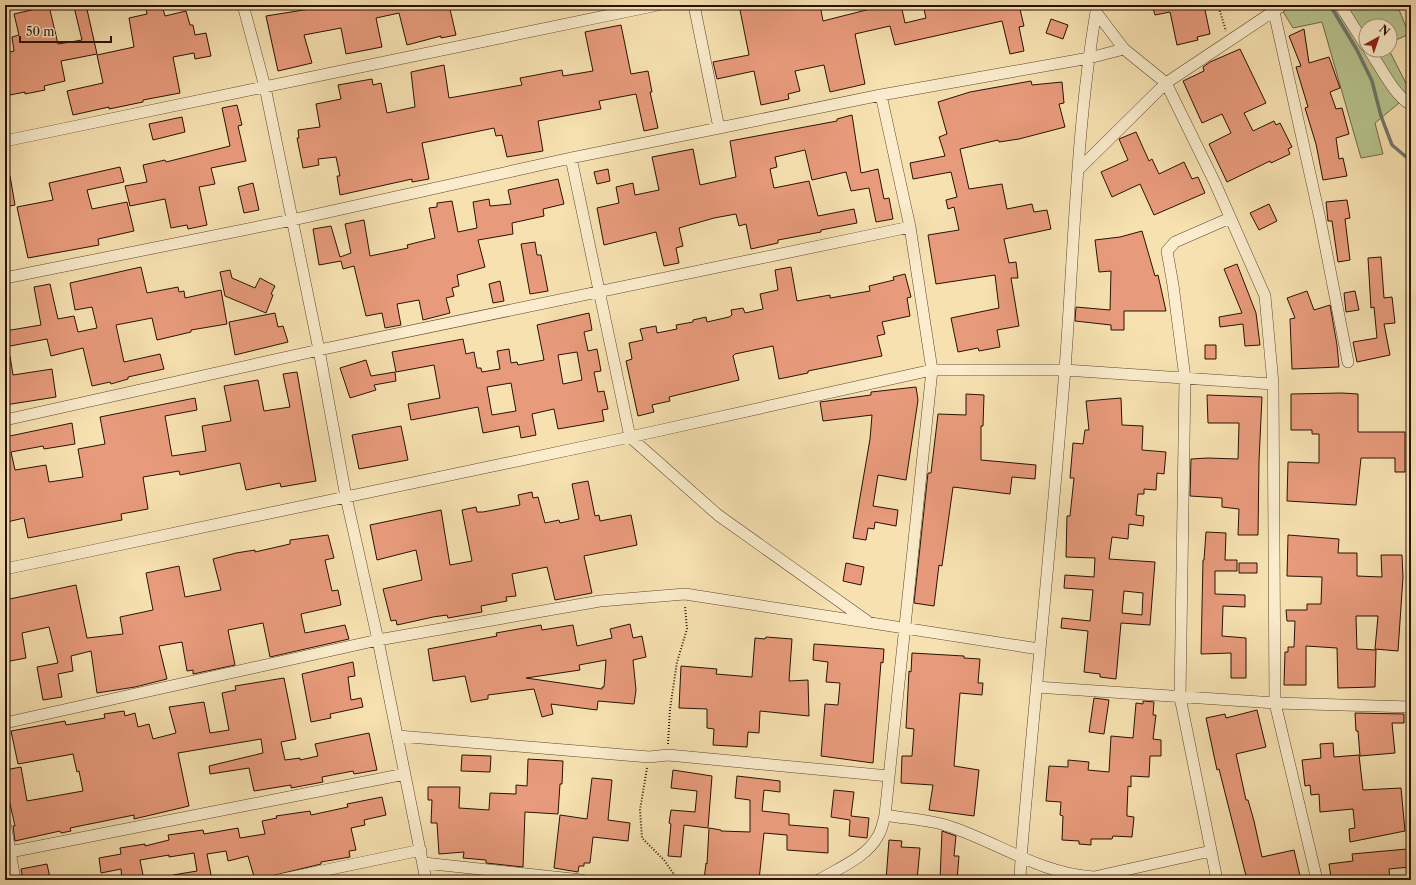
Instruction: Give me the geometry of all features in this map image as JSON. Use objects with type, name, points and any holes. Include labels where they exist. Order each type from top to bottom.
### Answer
[{"type":"street","points":[[243,5],[265,87],[319,350],[346,497],[378,640],[426,880]]},
{"type":"street","points":[[5,141],[658,5]]},
{"type":"street","points":[[694,5],[719,128]]},
{"type":"street","points":[[1079,169],[1166,83],[1283,5]]},
{"type":"street","points":[[1340,5],[1358,33]]},
{"type":"street","points":[[1096,9],[1124,49],[1166,83],[1265,296],[1273,384],[1275,704],[1317,880]]},
{"type":"street","points":[[1020,880],[1064,370],[1079,169],[1089,58],[1096,9]]},
{"type":"street","points":[[1274,12],[1320,220],[1348,362]]},
{"type":"street","points":[[5,278],[292,220],[571,158],[882,95],[1089,58],[1124,49]]},
{"type":"street","points":[[1374,58],[1395,89],[1406,102],[1411,105]]},
{"type":"street","points":[[819,880],[862,855],[872,846],[879,835],[885,815],[903,629],[932,370],[910,228],[882,95]]},
{"type":"street","points":[[571,158],[598,292],[630,437],[718,515],[870,623]]},
{"type":"street","points":[[1217,880],[1180,697],[1185,378],[1167,251],[1174,242],[1230,218]]},
{"type":"street","points":[[5,420],[319,350],[910,228]]},
{"type":"street","points":[[5,569],[630,437],[932,370],[1064,370],[1273,384]]},
{"type":"street","points":[[5,723],[378,640],[600,600],[685,594],[1039,649]]},
{"type":"street","points":[[1036,687],[1275,704],[1411,707]]},
{"type":"street","points":[[398,736],[649,758],[668,755],[889,776]]},
{"type":"street","points":[[8,853],[405,774]]},
{"type":"street","points":[[885,815],[946,825],[978,837],[1021,858],[1074,876],[1094,877],[1211,851]]},
{"type":"street","points":[[5,823],[8,853],[15,880]]},
{"type":"street","points":[[279,880],[421,850]]},
{"type":"street","points":[[424,864],[582,880]]},
{"type":"path","points":[[1218,5],[1229,41]]},
{"type":"path","points":[[668,755],[670,709],[678,662],[687,629],[685,594]]},
{"type":"path","points":[[649,758],[640,810],[642,838],[664,860],[678,880]]},
{"type":"green space","points":[[1279,5],[1397,5],[1409,34],[1398,39],[1398,18],[1358,18],[1358,58],[1393,58],[1411,93],[1375,123],[1383,154],[1361,158],[1322,22],[1293,28]]},
{"type":"building","points":[[86,5],[97,54],[61,61],[65,81],[44,86],[45,90],[5,96],[5,53],[14,51],[12,37],[19,35],[14,14],[49,6],[58,44],[82,40],[74,7]]},
{"type":"building","points":[[145,5],[162,5],[165,16],[186,11],[190,25],[193,25],[195,35],[206,33],[211,56],[195,59],[194,53],[173,57],[180,93],[143,100],[143,102],[109,109],[109,107],[73,115],[67,91],[103,83],[97,55],[134,47],[129,18],[147,14]]},
{"type":"building","points":[[316,5],[335,5],[336,8],[348,5],[449,5],[456,35],[441,38],[441,36],[407,45],[399,13],[376,18],[382,47],[346,54],[341,28],[304,35],[312,63],[278,71],[266,16],[316,8]]},
{"type":"building","points":[[739,5],[820,5],[823,21],[886,5],[901,5],[905,23],[926,18],[923,5],[1019,5],[1024,26],[1019,27],[1024,51],[1010,54],[1002,21],[895,45],[890,26],[855,34],[865,84],[830,92],[824,65],[795,71],[800,91],[788,94],[789,99],[761,105],[754,71],[717,79],[713,62],[749,55]]},
{"type":"building","points":[[1152,5],[1204,5],[1210,34],[1197,37],[1198,40],[1177,45],[1170,12],[1155,15]]},
{"type":"building","points":[[1051,19],[1068,25],[1063,39],[1046,33]]},
{"type":"building","points":[[621,25],[631,74],[648,71],[652,92],[650,92],[658,128],[644,131],[636,94],[599,101],[601,109],[538,121],[543,151],[507,157],[502,135],[496,136],[494,128],[422,143],[429,179],[412,182],[412,179],[340,195],[337,176],[340,176],[336,157],[318,159],[319,165],[303,168],[297,138],[299,138],[298,130],[320,127],[316,104],[341,99],[338,85],[372,79],[373,85],[381,83],[387,113],[415,107],[411,72],[444,65],[449,98],[522,85],[520,78],[562,70],[563,76],[593,71],[585,32]]},
{"type":"building","points":[[1304,29],[1309,63],[1329,57],[1340,88],[1330,92],[1336,109],[1342,108],[1349,134],[1336,138],[1339,159],[1343,158],[1347,176],[1323,180],[1316,144],[1305,108],[1308,107],[1296,67],[1301,66],[1289,36]]},
{"type":"building","points":[[1240,49],[1266,103],[1244,113],[1253,131],[1274,121],[1276,125],[1280,123],[1292,147],[1288,149],[1290,154],[1271,163],[1270,161],[1227,182],[1209,144],[1231,133],[1222,114],[1202,123],[1183,81],[1204,71],[1203,67],[1210,62]]},
{"type":"building","points":[[1031,81],[1032,85],[1062,82],[1064,103],[1059,104],[1065,127],[1019,139],[999,142],[998,140],[960,149],[969,189],[1002,184],[1007,209],[1032,204],[1034,212],[1047,210],[1051,229],[1004,239],[1009,263],[1016,262],[1018,278],[1011,278],[1019,326],[997,330],[1000,347],[979,351],[978,348],[958,352],[951,318],[999,308],[995,275],[936,284],[928,235],[959,230],[954,207],[948,209],[946,200],[957,197],[951,172],[913,179],[910,163],[945,156],[939,137],[947,134],[938,102],[970,92]]},
{"type":"building","points":[[237,105],[242,125],[238,126],[246,161],[211,168],[215,184],[199,187],[207,225],[188,229],[187,225],[171,228],[165,199],[130,206],[125,186],[147,182],[143,165],[165,160],[166,162],[230,146],[222,108]]},
{"type":"building","points":[[852,115],[861,173],[878,169],[884,199],[889,198],[893,219],[876,222],[869,188],[851,191],[846,172],[812,180],[805,150],[775,157],[777,167],[770,169],[774,188],[809,181],[818,216],[854,209],[857,223],[821,230],[821,232],[778,240],[778,243],[751,249],[746,224],[739,226],[736,214],[714,218],[679,228],[683,246],[676,248],[679,263],[664,266],[656,232],[604,245],[597,208],[619,203],[616,187],[633,183],[635,195],[659,190],[652,157],[693,149],[700,185],[736,177],[730,141],[837,121],[837,119]]},
{"type":"building","points":[[182,117],[185,132],[153,140],[149,124]]},
{"type":"building","points":[[1136,132],[1149,161],[1152,159],[1159,174],[1184,162],[1192,179],[1198,177],[1205,193],[1154,215],[1140,184],[1112,197],[1101,172],[1128,160],[1119,139]]},
{"type":"building","points":[[120,167],[124,182],[87,190],[92,209],[127,202],[134,231],[98,239],[99,245],[28,258],[17,207],[53,200],[49,183]]},
{"type":"building","points":[[608,169],[610,181],[597,184],[594,172]]},
{"type":"building","points":[[5,176],[10,176],[15,205],[5,207]]},
{"type":"building","points":[[558,179],[564,204],[543,209],[544,216],[512,223],[513,234],[478,240],[485,267],[457,275],[459,286],[452,288],[454,296],[446,298],[450,313],[423,320],[419,300],[397,304],[401,325],[385,328],[382,313],[366,316],[354,266],[343,269],[341,261],[319,265],[313,229],[331,226],[340,257],[351,253],[345,224],[364,220],[370,256],[408,248],[407,245],[435,238],[429,208],[437,207],[437,203],[452,201],[458,232],[477,228],[473,202],[489,199],[490,206],[511,204],[508,190]]},
{"type":"building","points":[[253,183],[259,210],[244,213],[238,187]]},
{"type":"building","points":[[1347,200],[1350,218],[1345,219],[1350,260],[1338,262],[1332,221],[1328,221],[1326,202]]},
{"type":"building","points":[[1269,204],[1277,221],[1259,230],[1250,213]]},
{"type":"building","points":[[1142,231],[1155,276],[1158,275],[1166,311],[1124,311],[1124,330],[1111,330],[1111,325],[1075,321],[1076,307],[1110,310],[1111,271],[1099,272],[1095,240],[1120,237]]},
{"type":"building","points":[[535,242],[537,255],[541,255],[548,291],[530,294],[521,244]]},
{"type":"building","points":[[1381,257],[1384,298],[1392,297],[1395,323],[1384,324],[1390,355],[1357,362],[1353,342],[1377,338],[1374,307],[1371,308],[1368,258]]},
{"type":"building","points":[[1237,264],[1256,313],[1260,345],[1245,346],[1243,324],[1220,327],[1219,317],[1242,313],[1224,269]]},
{"type":"building","points":[[141,267],[147,293],[178,287],[179,292],[184,291],[185,298],[221,290],[227,324],[191,330],[191,332],[157,340],[152,318],[116,325],[124,362],[160,354],[164,369],[128,377],[128,379],[111,384],[110,382],[92,386],[83,348],[51,356],[47,339],[5,347],[5,331],[41,325],[34,287],[50,284],[58,319],[74,316],[78,332],[97,328],[92,307],[75,310],[70,283]]},
{"type":"building","points":[[791,267],[797,301],[830,295],[830,298],[870,291],[869,286],[894,280],[893,277],[905,274],[911,297],[907,298],[910,316],[882,322],[885,334],[877,336],[882,356],[808,371],[808,373],[779,379],[773,346],[735,354],[733,356],[739,380],[669,397],[670,401],[652,405],[654,412],[638,416],[626,361],[632,359],[629,343],[643,340],[640,329],[656,326],[657,333],[677,329],[676,325],[693,322],[693,320],[706,317],[707,322],[729,317],[732,315],[731,310],[743,308],[745,313],[763,309],[760,294],[778,290],[775,270]]},
{"type":"building","points":[[230,270],[232,278],[255,288],[260,278],[275,286],[271,294],[273,295],[266,313],[225,296],[220,272]]},
{"type":"building","points":[[500,281],[504,301],[493,303],[489,284]]},
{"type":"building","points":[[1307,291],[1314,310],[1330,305],[1339,367],[1292,369],[1290,319],[1295,318],[1287,298]]},
{"type":"building","points":[[1355,291],[1359,310],[1346,312],[1344,293]]},
{"type":"building","points":[[275,313],[278,327],[283,326],[288,342],[235,355],[229,322]]},
{"type":"building","points":[[589,313],[592,330],[584,332],[588,351],[597,349],[601,371],[594,372],[598,392],[604,391],[608,409],[602,410],[604,421],[558,429],[554,409],[532,414],[536,435],[521,438],[519,426],[483,433],[478,407],[411,420],[408,404],[440,398],[434,365],[396,372],[392,352],[463,339],[466,354],[474,352],[477,368],[481,368],[482,372],[500,369],[497,351],[509,349],[511,363],[517,362],[518,365],[544,360],[537,325]],"holes":[[[577,352],[582,380],[563,384],[558,355]],[[511,383],[516,411],[492,415],[487,387]]]},
{"type":"building","points":[[1205,345],[1216,345],[1216,359],[1205,359]]},
{"type":"building","points":[[10,356],[13,375],[52,369],[56,397],[5,405],[5,357]]},
{"type":"building","points":[[366,360],[371,376],[395,372],[396,381],[374,385],[376,390],[350,398],[340,368]]},
{"type":"building","points":[[297,372],[316,481],[281,487],[280,483],[246,490],[240,463],[180,475],[179,471],[143,477],[148,509],[121,514],[122,520],[28,538],[24,518],[7,522],[5,514],[5,437],[72,423],[75,444],[44,449],[43,446],[11,452],[15,470],[46,465],[49,482],[83,477],[78,449],[105,444],[100,417],[195,398],[197,410],[165,416],[172,456],[206,451],[202,426],[231,421],[224,386],[258,380],[264,411],[290,407],[283,374]]},
{"type":"building","points":[[916,387],[918,400],[906,480],[878,475],[873,506],[898,510],[896,526],[875,522],[874,529],[868,528],[866,540],[853,538],[870,439],[872,415],[823,421],[820,402],[871,395],[871,392]]},
{"type":"building","points":[[966,394],[984,395],[983,426],[981,426],[981,460],[1036,465],[1035,479],[1012,477],[1010,494],[953,487],[942,566],[939,565],[934,606],[914,603],[928,473],[931,473],[938,414],[966,415]]},
{"type":"building","points":[[1291,394],[1358,394],[1358,432],[1405,432],[1405,472],[1395,472],[1395,458],[1361,458],[1356,505],[1287,501],[1288,462],[1319,463],[1319,434],[1312,434],[1312,430],[1291,430]]},
{"type":"building","points":[[1207,395],[1262,397],[1258,535],[1238,535],[1239,509],[1222,507],[1222,498],[1190,496],[1191,459],[1238,459],[1239,423],[1208,423]]},
{"type":"building","points":[[1121,398],[1122,425],[1143,426],[1142,450],[1166,452],[1164,474],[1157,473],[1156,490],[1144,489],[1144,494],[1138,494],[1136,515],[1144,516],[1143,526],[1129,524],[1128,539],[1112,537],[1109,559],[1155,562],[1150,625],[1121,623],[1116,679],[1100,677],[1100,674],[1084,672],[1088,631],[1061,628],[1062,618],[1090,621],[1093,590],[1064,588],[1065,575],[1094,577],[1095,558],[1066,557],[1067,516],[1070,516],[1074,478],[1070,478],[1073,443],[1083,444],[1085,430],[1089,430],[1086,401]],"holes":[[[1124,591],[1143,593],[1142,615],[1122,613]]]},
{"type":"building","points":[[401,426],[408,460],[359,469],[352,435]]},
{"type":"building","points":[[588,481],[595,516],[599,515],[600,521],[631,515],[637,545],[584,556],[592,593],[555,600],[547,567],[512,574],[516,596],[506,597],[507,601],[481,606],[482,612],[448,618],[447,615],[433,617],[397,625],[396,620],[391,621],[383,589],[422,580],[416,550],[377,560],[370,525],[441,510],[450,565],[472,561],[462,510],[476,507],[477,512],[483,512],[520,505],[518,495],[532,492],[533,498],[538,497],[545,523],[559,520],[560,523],[579,519],[572,484]]},
{"type":"building","points":[[1206,532],[1226,533],[1225,560],[1237,560],[1237,571],[1215,571],[1215,594],[1245,595],[1245,607],[1223,606],[1222,636],[1246,638],[1246,678],[1231,678],[1231,653],[1201,654],[1203,560]]},
{"type":"building","points":[[328,535],[334,558],[325,560],[332,591],[338,590],[341,605],[301,614],[305,633],[345,625],[349,639],[270,657],[263,623],[228,630],[235,665],[193,674],[193,670],[187,671],[182,642],[159,646],[167,679],[135,687],[97,693],[91,651],[71,656],[73,671],[58,674],[62,697],[43,700],[37,667],[58,663],[49,627],[22,633],[26,658],[5,662],[5,600],[76,585],[87,638],[123,634],[120,617],[153,610],[146,573],[179,566],[185,597],[221,590],[213,559],[236,553],[255,550],[255,552],[290,544],[290,540]]},
{"type":"building","points":[[1288,535],[1339,539],[1338,553],[1357,553],[1357,576],[1382,577],[1381,555],[1402,555],[1403,577],[1398,651],[1375,649],[1378,616],[1356,616],[1357,649],[1376,650],[1375,687],[1338,688],[1337,648],[1306,646],[1306,685],[1284,685],[1285,652],[1288,652],[1288,647],[1294,647],[1295,621],[1287,621],[1286,610],[1307,610],[1307,604],[1321,604],[1322,577],[1287,576]]},
{"type":"building","points":[[846,563],[864,567],[861,585],[843,581]]},
{"type":"building","points":[[1239,563],[1257,563],[1257,573],[1239,573]]},
{"type":"building","points":[[630,624],[633,638],[642,636],[646,657],[633,660],[636,690],[634,704],[598,701],[597,710],[551,704],[553,714],[542,717],[534,689],[488,695],[488,699],[471,702],[465,676],[433,681],[428,649],[497,636],[496,633],[541,625],[542,630],[573,625],[577,646],[612,638],[610,629]],"holes":[[[606,660],[604,687],[602,687],[602,689],[526,678],[580,670],[579,665]]]},
{"type":"building","points":[[766,637],[792,639],[789,681],[808,680],[809,716],[760,711],[759,733],[748,732],[747,747],[713,745],[714,729],[707,728],[707,709],[679,708],[681,666],[717,669],[716,674],[752,677],[755,638],[765,639]]},
{"type":"building","points":[[814,644],[884,649],[883,663],[881,662],[873,763],[821,756],[825,704],[838,705],[840,683],[826,682],[828,662],[813,660]]},
{"type":"building","points":[[912,653],[964,656],[964,658],[980,659],[978,683],[983,683],[982,695],[960,693],[954,766],[979,770],[974,816],[929,810],[933,785],[901,783],[902,756],[912,756],[914,729],[906,728],[909,671],[911,672]]},
{"type":"building","points":[[353,662],[355,676],[348,677],[351,700],[361,698],[363,707],[330,714],[331,718],[311,722],[302,674]]},
{"type":"building","points":[[284,678],[296,739],[281,742],[285,760],[300,758],[300,760],[318,756],[315,744],[369,733],[377,770],[354,774],[353,771],[322,777],[323,782],[291,788],[291,785],[254,791],[249,768],[210,774],[209,766],[263,753],[261,739],[178,753],[189,806],[134,819],[134,815],[70,828],[71,831],[61,833],[60,831],[15,841],[13,826],[15,826],[5,782],[5,770],[21,767],[27,801],[83,791],[79,771],[77,772],[73,754],[18,764],[11,731],[65,721],[66,725],[105,718],[104,714],[124,711],[125,716],[135,713],[138,727],[149,724],[153,739],[176,733],[169,707],[204,702],[210,733],[229,730],[222,693],[236,690],[235,686]]},
{"type":"building","points":[[1094,698],[1109,700],[1104,734],[1089,732]]},
{"type":"building","points":[[1143,701],[1154,702],[1153,715],[1156,715],[1153,739],[1161,740],[1161,756],[1150,756],[1149,777],[1131,776],[1131,787],[1128,786],[1127,816],[1134,817],[1132,837],[1113,836],[1112,839],[1091,839],[1091,845],[1079,844],[1079,841],[1062,840],[1063,816],[1060,815],[1061,802],[1046,801],[1049,766],[1068,767],[1068,760],[1089,762],[1088,770],[1109,772],[1111,736],[1133,738],[1136,703],[1143,704]]},
{"type":"building","points":[[1257,710],[1266,747],[1236,754],[1246,800],[1248,800],[1254,821],[1262,857],[1294,850],[1301,880],[1247,880],[1219,769],[1217,770],[1206,718],[1225,714],[1226,718]]},
{"type":"building","points":[[1355,713],[1404,714],[1404,723],[1392,723],[1395,753],[1360,756]]},
{"type":"building","points":[[1333,743],[1334,757],[1359,755],[1363,790],[1401,788],[1405,831],[1350,842],[1349,829],[1355,828],[1353,809],[1320,812],[1319,794],[1311,795],[1310,785],[1305,786],[1302,760],[1321,758],[1320,744]]},
{"type":"building","points":[[462,755],[491,756],[490,772],[461,771]]},
{"type":"building","points":[[528,759],[563,761],[562,784],[560,784],[558,814],[525,812],[523,867],[486,863],[486,860],[463,858],[464,852],[439,854],[437,823],[431,823],[432,800],[428,800],[428,787],[460,787],[459,808],[489,810],[490,793],[516,794],[516,785],[527,786]]},
{"type":"building","points":[[673,770],[712,776],[708,828],[684,825],[681,857],[668,856],[671,810],[695,812],[697,791],[671,788]]},
{"type":"building","points":[[737,776],[780,781],[780,792],[764,790],[762,811],[789,814],[789,825],[828,828],[828,853],[787,850],[787,835],[764,833],[759,880],[704,880],[706,863],[707,864],[709,828],[721,831],[750,832],[750,800],[735,798]]},
{"type":"building","points":[[592,778],[612,780],[608,820],[630,823],[628,841],[593,837],[590,863],[584,863],[584,866],[579,866],[578,872],[554,868],[560,815],[587,819]]},
{"type":"building","points":[[834,790],[854,792],[851,816],[869,818],[867,838],[849,836],[850,820],[831,817]]},
{"type":"building","points":[[382,797],[386,815],[364,820],[365,825],[351,828],[356,850],[349,851],[350,857],[321,862],[321,864],[255,880],[248,856],[228,861],[226,851],[207,854],[212,880],[174,880],[173,875],[197,871],[194,853],[169,857],[169,855],[140,860],[144,880],[122,880],[121,869],[101,873],[99,858],[121,854],[120,848],[145,844],[145,846],[169,840],[168,835],[203,830],[204,834],[238,828],[240,838],[265,834],[262,821],[277,818],[276,816],[310,811],[311,815],[348,807],[347,804]]},
{"type":"building","points":[[942,831],[956,836],[954,856],[959,856],[957,880],[940,880]]},
{"type":"building","points":[[889,840],[902,841],[901,847],[920,848],[917,880],[886,880]]},
{"type":"building","points":[[1407,849],[1410,867],[1389,869],[1390,880],[1354,880],[1354,878],[1336,879],[1335,876],[1331,877],[1329,864],[1353,861],[1352,854]]},
{"type":"building","points":[[47,864],[50,878],[23,880],[21,869]]},
{"type":"waterway","points":[[1330,5],[1357,50],[1372,81],[1381,116],[1392,145],[1411,161]]}]
